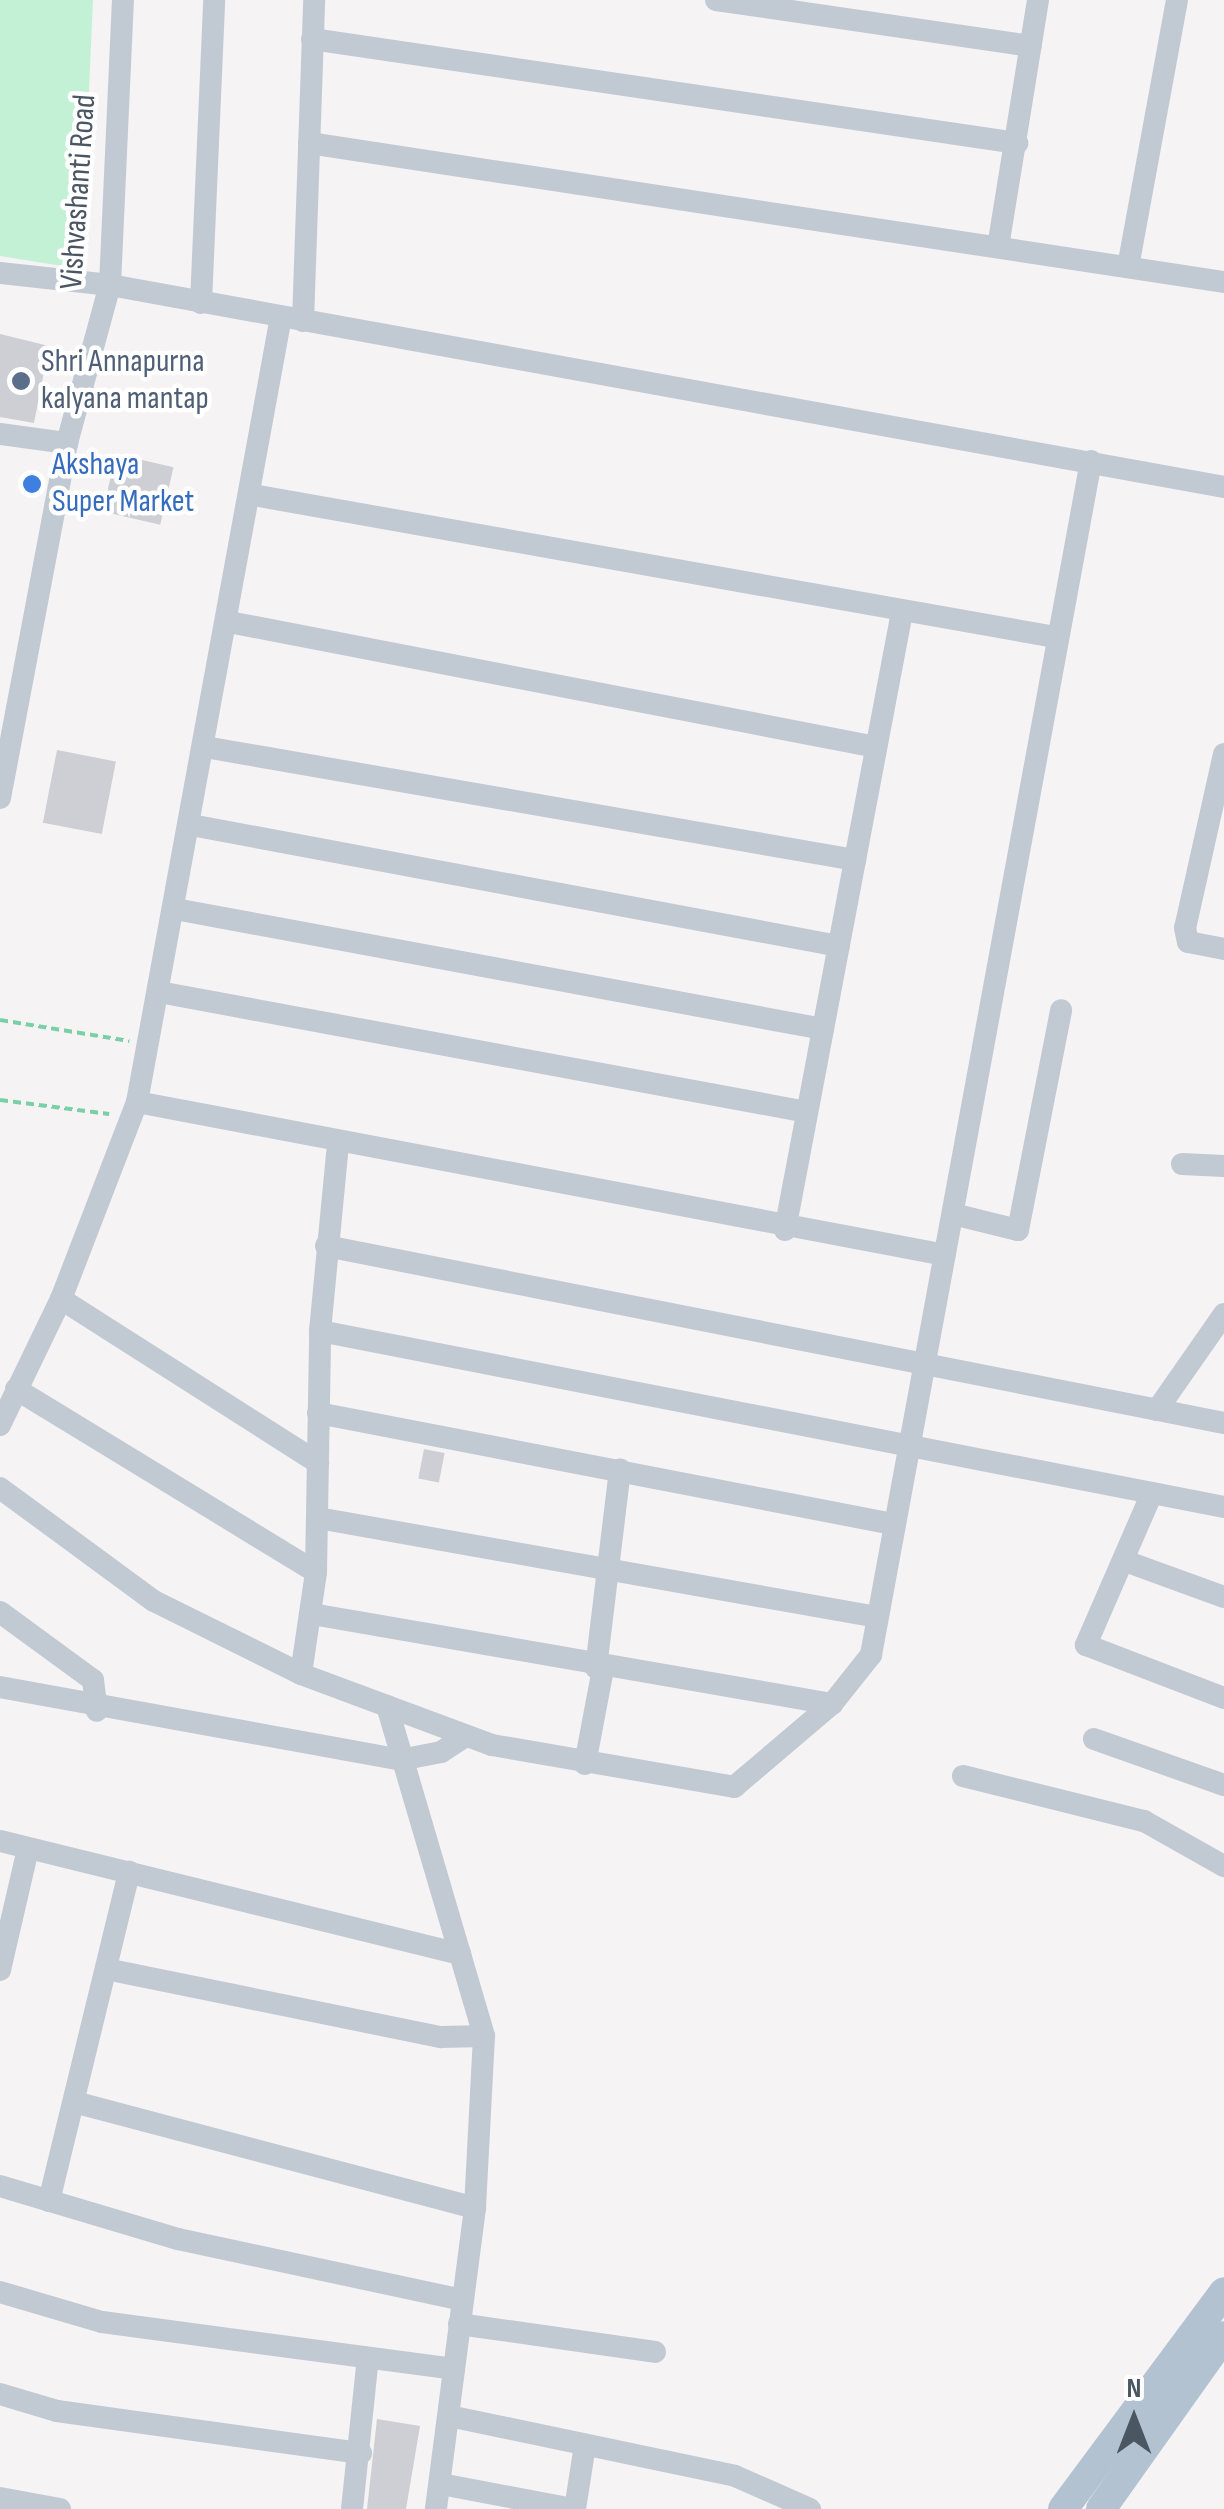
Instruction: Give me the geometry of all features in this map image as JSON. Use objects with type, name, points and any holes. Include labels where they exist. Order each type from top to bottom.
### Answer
[{"type":"main road","points":[[1062,2509],[1224,2292]]},
{"type":"main road","points":[[1101,2509],[1224,2336]]},
{"type":"street","name":"Vishvashanti Road","points":[[0,798],[67,443],[110,285],[123,0]]},
{"type":"street","points":[[201,303],[214,0]]},
{"type":"street","points":[[0,1425],[61,1299],[135,1110],[253,494],[292,319],[308,143],[314,0]]},
{"type":"street","points":[[716,0],[1031,46]]},
{"type":"street","points":[[998,247],[1038,0]]},
{"type":"street","points":[[1128,268],[1177,0]]},
{"type":"street","points":[[312,39],[1017,143]]},
{"type":"street","points":[[308,143],[1224,282]]},
{"type":"street","points":[[0,273],[110,285],[1224,487]]},
{"type":"street","points":[[0,434],[67,443]]},
{"type":"street","points":[[0,1488],[154,1601],[300,1674],[466,1736],[585,1764],[734,1787],[832,1704],[870,1654],[1055,637],[1091,461]]},
{"type":"street","points":[[253,494],[1055,637]]},
{"type":"street","points":[[785,1230],[902,612]]},
{"type":"street","points":[[228,622],[876,747]]},
{"type":"street","points":[[205,747],[855,860]]},
{"type":"street","points":[[1224,754],[1185,928],[1188,942],[1224,949]]},
{"type":"street","points":[[191,825],[839,946]]},
{"type":"street","points":[[175,909],[823,1029]]},
{"type":"street","points":[[159,992],[807,1112]]},
{"type":"street","points":[[953,1214],[1018,1230],[1061,1010]]},
{"type":"street","points":[[135,1110],[785,1230],[945,1255]]},
{"type":"street","points":[[300,1674],[316,1572],[320,1332],[338,1145]]},
{"type":"street","points":[[1182,1164],[1224,1166]]},
{"type":"street","points":[[326,1246],[1224,1423]]},
{"type":"street","points":[[61,1299],[318,1464]]},
{"type":"street","points":[[1158,1410],[1224,1314]]},
{"type":"street","points":[[320,1332],[1224,1508]]},
{"type":"street","points":[[16,1389],[316,1572]]},
{"type":"street","points":[[318,1413],[893,1524]]},
{"type":"street","points":[[585,1764],[600,1668],[620,1469]]},
{"type":"street","points":[[1152,1493],[1086,1645],[1091,1653],[1224,1698]]},
{"type":"street","points":[[318,1518],[876,1617]]},
{"type":"street","points":[[1125,1561],[1224,1597]]},
{"type":"street","points":[[0,1612],[98,1684],[97,1711]]},
{"type":"street","points":[[312,1614],[600,1668],[832,1704]]},
{"type":"street","points":[[0,1688],[97,1711],[400,1760],[441,1752],[466,1736]]},
{"type":"street","points":[[387,1706],[484,2036],[475,2208],[436,2509]]},
{"type":"street","points":[[1094,1740],[1224,1785]]},
{"type":"street","points":[[963,1776],[1144,1821],[1224,1866]]},
{"type":"street","points":[[0,1842],[460,1954]]},
{"type":"street","points":[[2,1954],[28,1848]]},
{"type":"street","points":[[49,2201],[129,1872]]},
{"type":"street","points":[[106,1969],[441,2037],[484,2036]]},
{"type":"street","points":[[74,2102],[475,2208]]},
{"type":"street","points":[[0,2186],[178,2239],[460,2312],[655,2352]]},
{"type":"street","points":[[0,2292],[102,2322],[454,2368]]},
{"type":"street","points":[[352,2509],[361,2453],[368,2358]]},
{"type":"street","points":[[0,2394],[57,2411],[361,2453]]},
{"type":"street","points":[[449,2416],[757,2482],[810,2509]]},
{"type":"street","points":[[441,2484],[574,2509],[585,2446]]},
{"type":"street","points":[[0,2498],[60,2509]]},
{"type":"path","points":[[0,1020],[149,1044]]},
{"type":"path","points":[[0,1100],[135,1110]]},
{"type":"green space","points":[[0,0],[93,0],[81,269],[0,256]]},
{"type":"building","name":"Shri Annapurna kalyana mantap","points":[[0,334],[49,346],[34,423],[0,417]]},
{"type":"building","points":[[116,454],[173,467],[160,525],[103,511]]},
{"type":"building","points":[[57,750],[116,761],[102,834],[43,823]]},
{"type":"building","points":[[424,1449],[445,1453],[439,1482],[418,1478]]},
{"type":"building","points":[[377,2419],[420,2426],[406,2509],[367,2509]]},
{"type":"place","name":"Shri Annapurna kalyana mantap","points":[[21,381]]},
{"type":"place","name":"Akshaya Super Market","points":[[32,484]]}]
